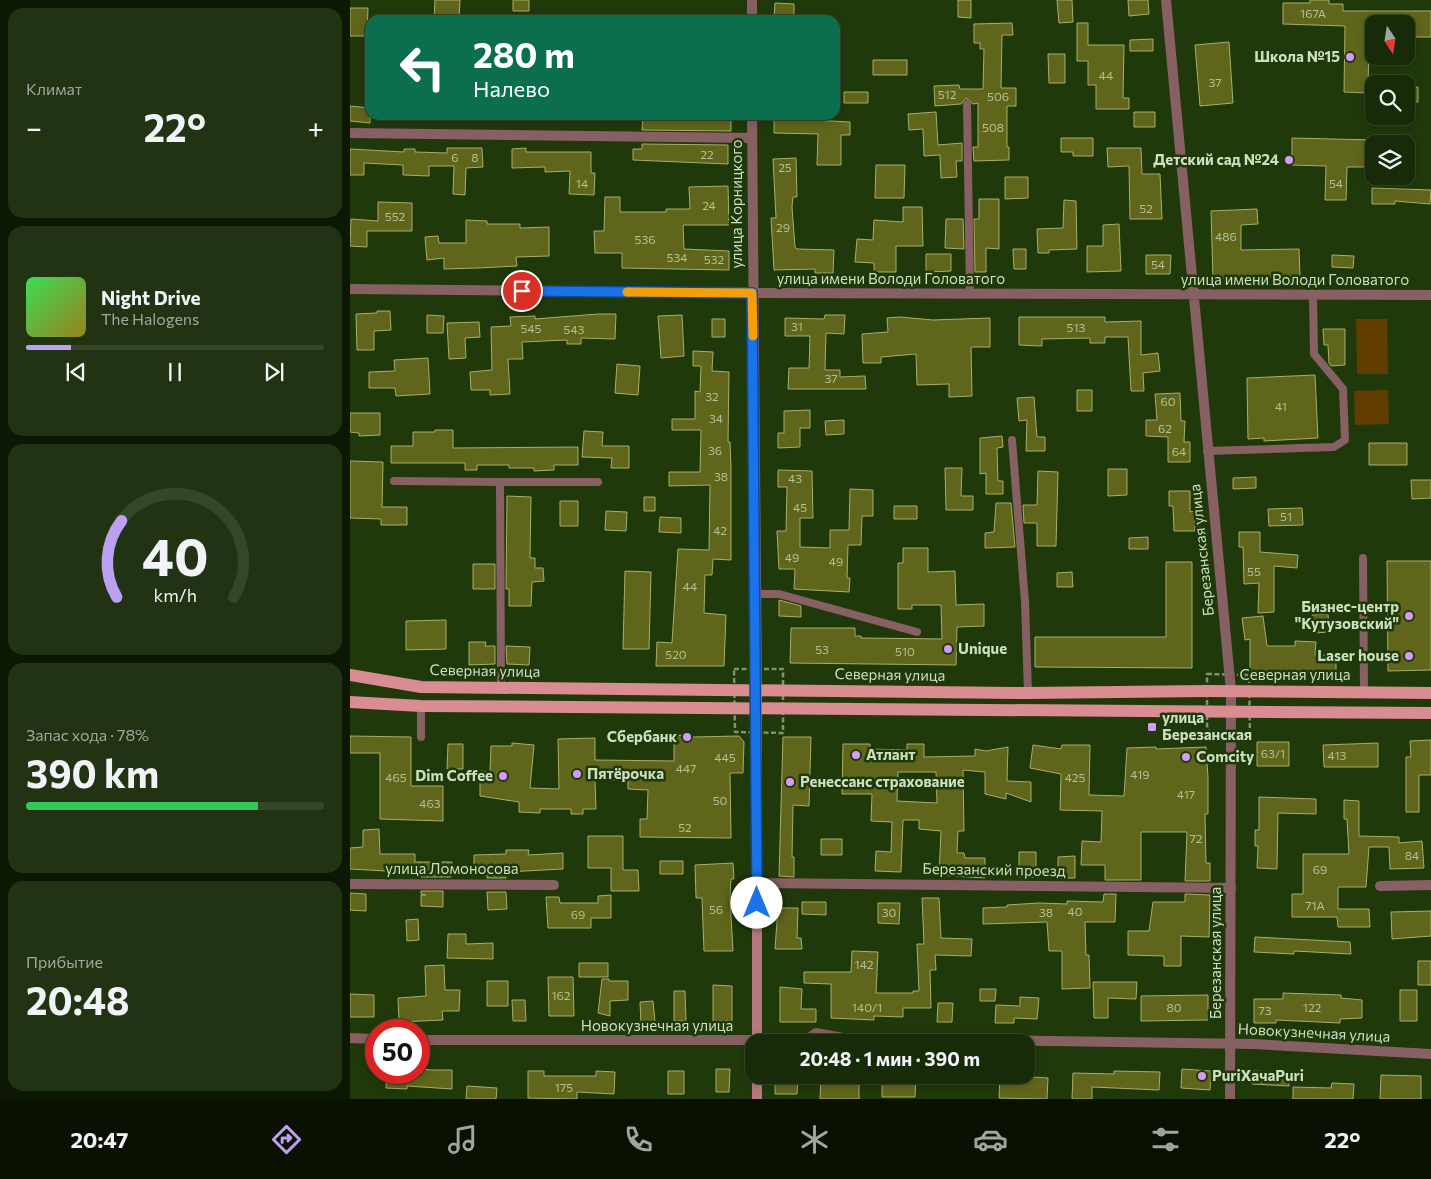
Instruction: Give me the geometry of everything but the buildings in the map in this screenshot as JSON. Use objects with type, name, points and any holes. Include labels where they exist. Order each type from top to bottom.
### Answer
[{"type":"main road","name":"Северная улица","points":[[350,675],[421,687],[1028,693],[1231,691],[1431,693]]},
{"type":"main road","name":"улица Корницкого","points":[[757,690],[757,1034]]},
{"type":"main road","points":[[350,702],[421,706],[1431,713]]},
{"type":"main road","points":[[757,1084],[757,1099]]},
{"type":"street","points":[[752,0],[752,15]]},
{"type":"street","name":"Березанская улица","points":[[1166,0],[1192,295],[1231,691],[1230,1099]]},
{"type":"street","name":"улица Корницкого","points":[[752,120],[752,293],[757,690]]},
{"type":"street","points":[[350,133],[752,138]]},
{"type":"street","name":"улица имени Володи Головатого","points":[[350,289],[752,293],[1431,295]]},
{"type":"street","name":"Березанский проезд","points":[[757,883],[1231,888]]},
{"type":"street","name":"улица Ломоносова","points":[[350,884],[554,885]]},
{"type":"street","points":[[1380,886],[1431,885]]},
{"type":"street","points":[[350,1038],[365,1039]]},
{"type":"street","name":"Новокузнечная улица","points":[[430,1040],[745,1041]]},
{"type":"street","name":"Новокузнечная улица","points":[[1035,1041],[1231,1044],[1431,1054]]},
{"type":"lane","points":[[967,104],[970,294]]},
{"type":"lane","points":[[1207,451],[1334,447],[1345,440],[1343,389],[1314,354],[1313,295]]},
{"type":"lane","points":[[1012,440],[1025,602],[1028,693]]},
{"type":"lane","points":[[394,481],[598,482]]},
{"type":"lane","points":[[500,482],[501,688]]},
{"type":"lane","points":[[1363,558],[1364,692]]},
{"type":"lane","points":[[755,594],[779,594],[917,632]]},
{"type":"lane","points":[[421,706],[421,738]]},
{"type":"shaded area","points":[[1356,319],[1387,319],[1388,374],[1357,374]]},
{"type":"shaded area","points":[[1388,390],[1389,424],[1355,425],[1354,391]]},
{"type":"slow traffic","points":[[627,292],[752,293],[753,336]]},
{"type":"place","name":"Школа №15","points":[[1350,57]]},
{"type":"place","name":"Детский сад №24","points":[[1289,160]]},
{"type":"place","name":"Бизнес-центр \"Кутузовский\"","points":[[1409,616]]},
{"type":"place","name":"Unique","points":[[948,649]]},
{"type":"place","name":"Laser house","points":[[1409,656]]},
{"type":"place","name":"улица Березанская","points":[[1152,727]]},
{"type":"place","name":"Сбербанк","points":[[687,737]]},
{"type":"place","name":"Атлант","points":[[856,755]]},
{"type":"place","name":"Comcity","points":[[1186,757]]},
{"type":"place","name":"Пятёрочка","points":[[577,774]]},
{"type":"place","name":"Dim Coffee","points":[[503,776]]},
{"type":"place","name":"Ренессанс страхование","points":[[790,782]]},
{"type":"place","name":"PuriХачаPuri","points":[[1202,1076]]},
{"type":"route","points":[[522,291],[752,293],[757,690],[757,903]]}]
